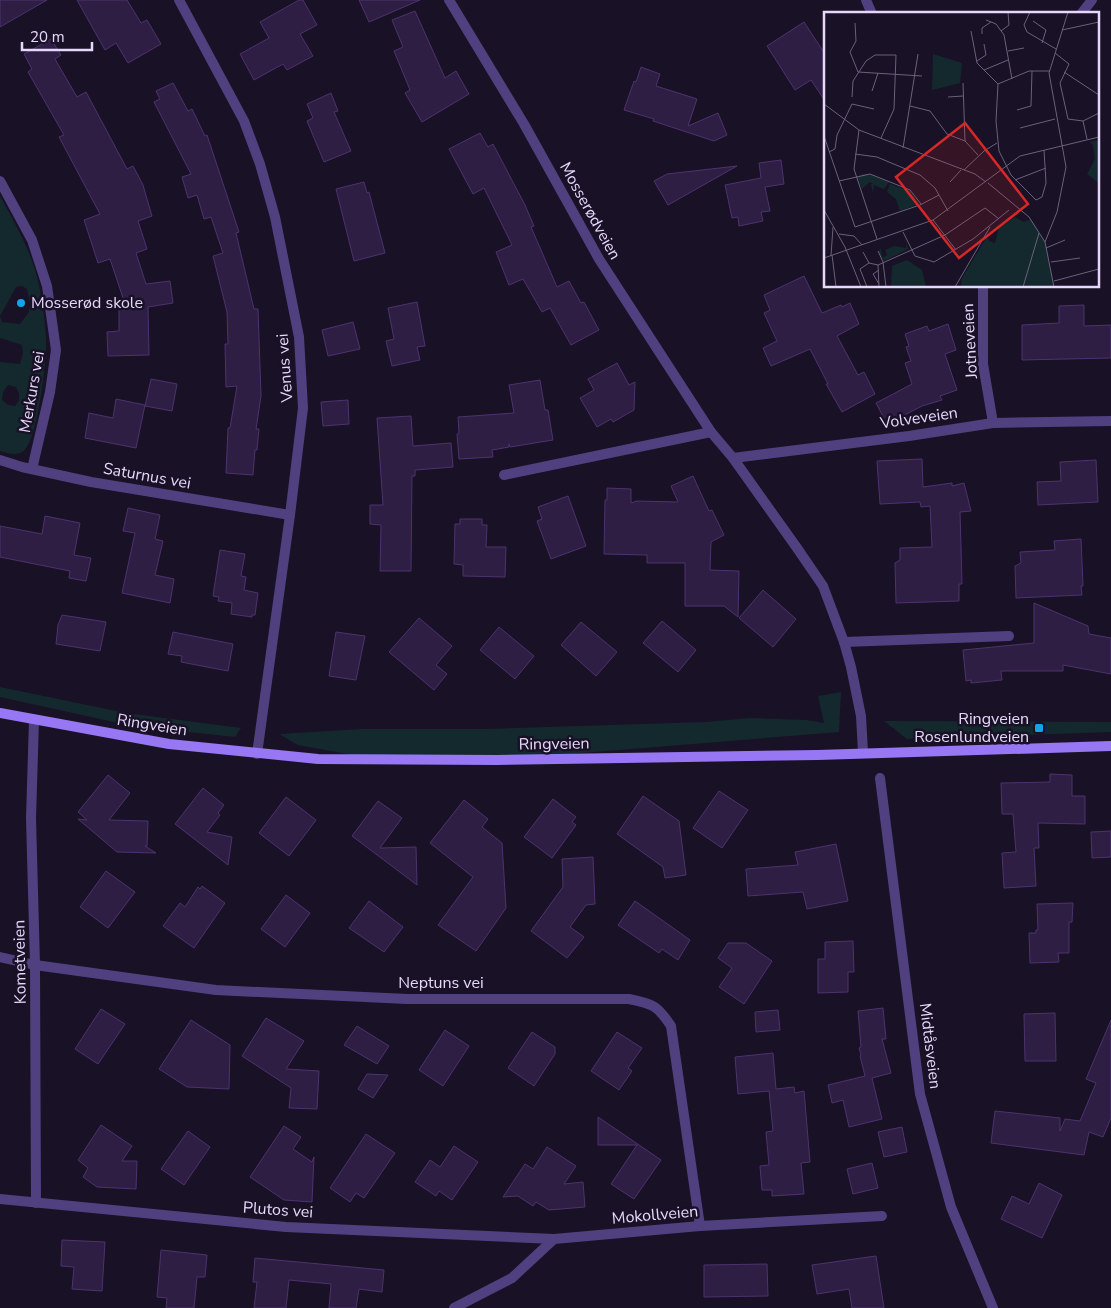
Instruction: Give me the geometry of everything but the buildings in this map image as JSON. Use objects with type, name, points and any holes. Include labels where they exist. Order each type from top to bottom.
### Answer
[{"type":"main road","name":"Ringveien","points":[[0,713],[169,744],[318,759],[385,761],[818,755],[862,752],[1111,746]]},
{"type":"street","name":"Venus vei","points":[[179,0],[244,121],[260,164],[276,217],[300,346],[303,408],[257,754]]},
{"type":"street","name":"Mosserødveien","points":[[449,0],[524,124],[599,259],[711,432],[733,458],[823,586],[844,642],[851,667],[861,716],[862,752]]},
{"type":"street","points":[[866,0],[871,12]]},
{"type":"street","points":[[1083,12],[1092,0]]},
{"type":"street","name":"Merkurs vei","points":[[0,181],[32,240],[47,286],[56,350],[50,392],[32,469]]},
{"type":"street","name":"Jotneveien","points":[[983,288],[983,364],[993,423]]},
{"type":"street","name":"Volveveien","points":[[733,458],[909,436],[993,423],[1111,421]]},
{"type":"street","points":[[504,475],[711,432]]},
{"type":"street","name":"Saturnus vei","points":[[0,460],[91,482],[290,515]]},
{"type":"street","points":[[844,642],[1009,636]]},
{"type":"street","name":"Kometveien","points":[[34,720],[31,818],[35,965],[36,1203]]},
{"type":"street","name":"Midtåsveien","points":[[880,778],[920,1094],[951,1207],[992,1308]]},
{"type":"street","name":"Neptuns vei","points":[[0,957],[35,965],[216,990],[408,999],[629,999],[650,1003],[661,1010],[671,1026],[700,1226]]},
{"type":"street","name":"Plutos vei","points":[[0,1200],[286,1227],[554,1239]]},
{"type":"street","name":"Mokollveien","points":[[554,1239],[700,1226],[882,1216]]},
{"type":"street","points":[[454,1308],[512,1278],[554,1239]]},
{"type":"green space","name":"Mosserød skole","points":[[0,196],[24,241],[37,277],[46,337],[44,373],[36,421],[27,446],[22,452],[17,454],[0,451],[0,362],[20,364],[23,353],[22,345],[0,338]],"holes":[[[22,286],[27,289],[30,304],[29,312],[20,324],[2,322],[0,316],[16,287]],[[8,385],[16,387],[19,393],[19,400],[15,406],[8,405],[2,400],[3,392]]]},
{"type":"green space","points":[[0,687],[126,713],[241,728],[235,737],[132,726],[0,697]]},
{"type":"green space","points":[[841,692],[839,732],[497,760],[385,761],[298,745],[279,734],[362,729],[486,729],[705,722],[751,718],[806,720],[824,723],[818,696]]},
{"type":"green space","points":[[884,721],[1111,722],[1111,732],[907,739]]},
{"type":"place","name":"Mosserød skole","points":[[21,303]]},
{"type":"place","name":"Ringveien Rosenlundveien","points":[[1039,728]]}]
